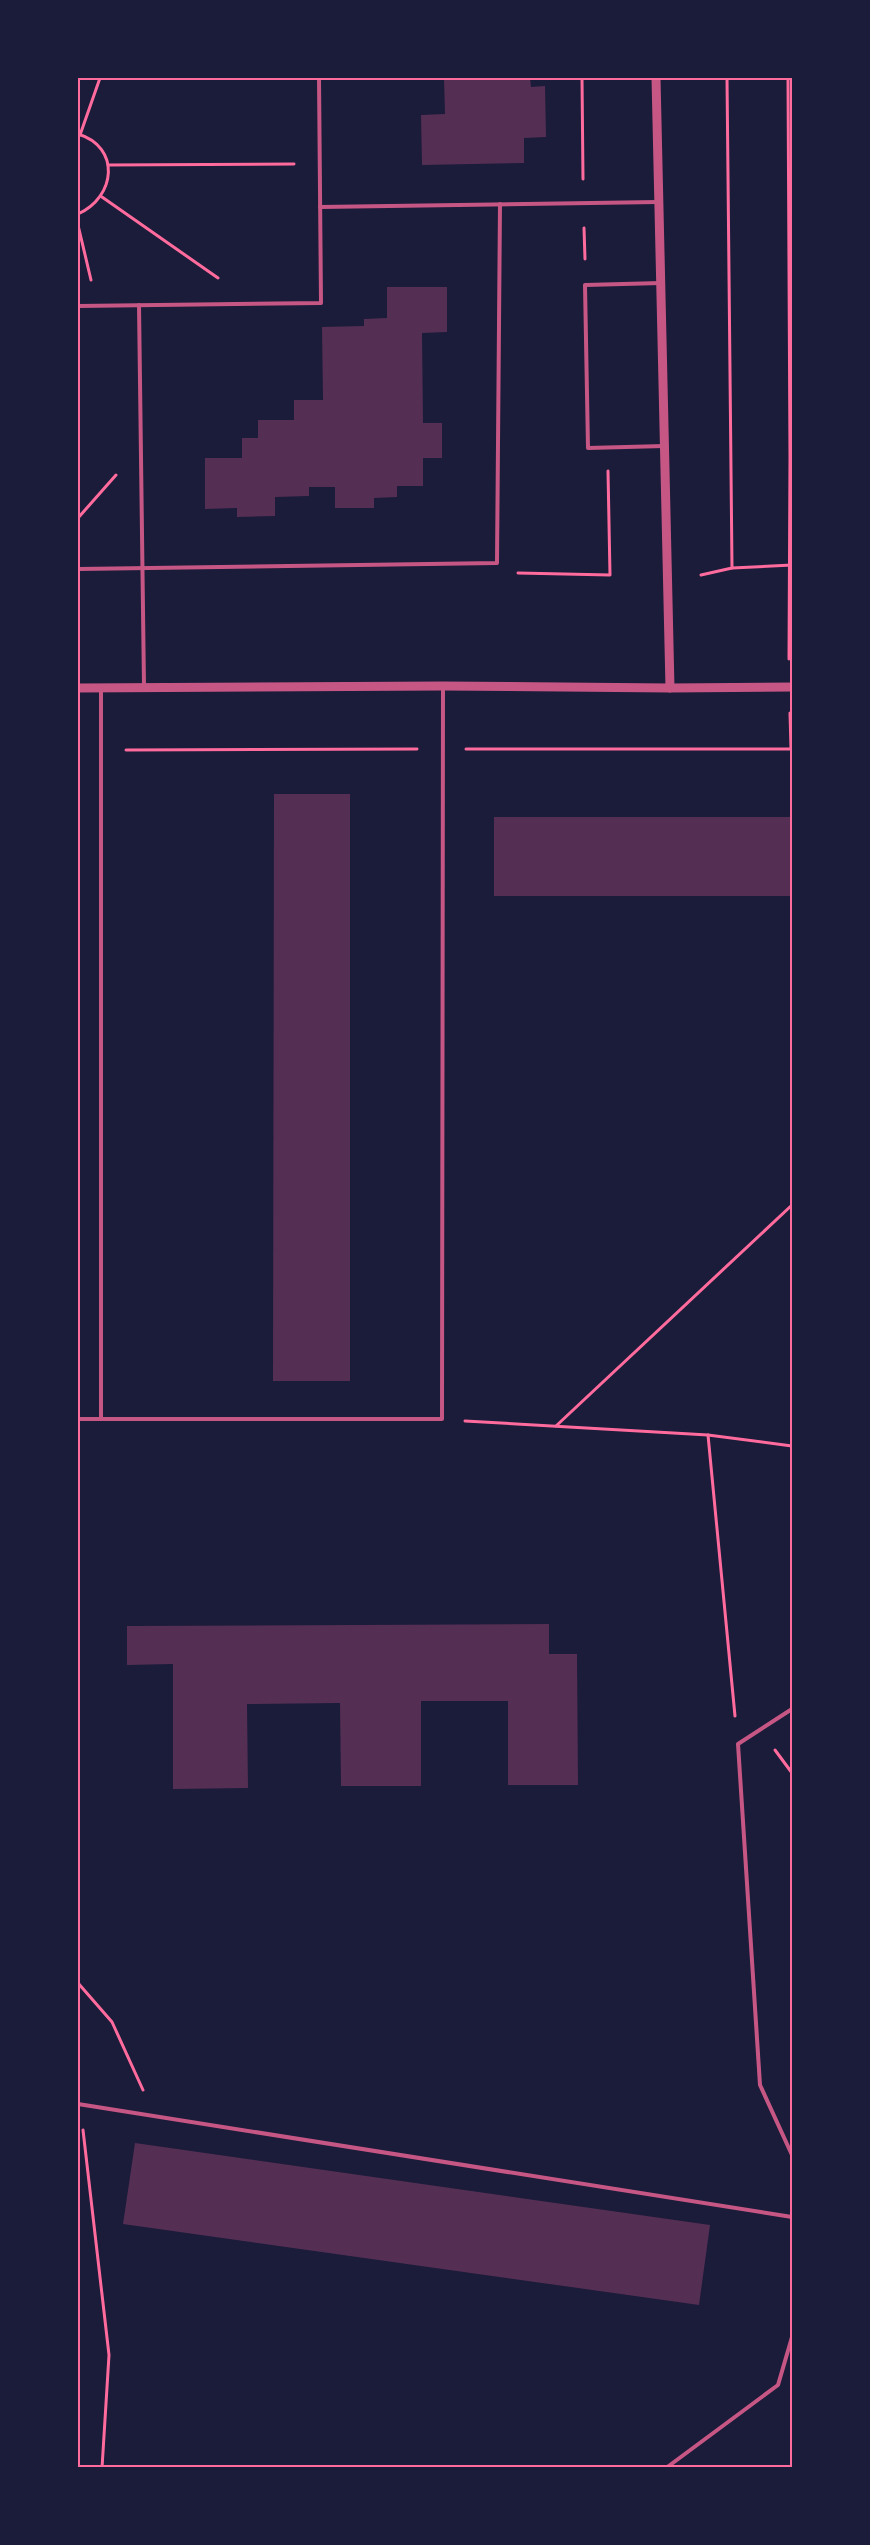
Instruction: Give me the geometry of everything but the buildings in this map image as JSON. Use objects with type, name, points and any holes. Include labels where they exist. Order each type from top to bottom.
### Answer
[{"type":"street","points":[[656,78],[670,688]]},
{"type":"street","points":[[78,688],[791,687]]},
{"type":"lane","points":[[78,306],[321,303],[319,78]]},
{"type":"lane","points":[[320,207],[659,202]]},
{"type":"lane","points":[[78,569],[497,563],[500,204]]},
{"type":"lane","points":[[661,283],[585,285],[588,448],[664,446]]},
{"type":"lane","points":[[139,305],[144,688]]},
{"type":"lane","points":[[78,1419],[442,1419],[443,686]]},
{"type":"lane","points":[[101,688],[101,1419]]},
{"type":"lane","points":[[792,1708],[738,1744],[760,2085],[792,2155]]},
{"type":"lane","points":[[79,2104],[792,2217]]},
{"type":"lane","points":[[666,2468],[778,2385],[792,2337]]},
{"type":"path","points":[[78,214],[90,208],[102,197],[108,182],[108,165],[102,151],[92,140],[78,135],[100,78]]},
{"type":"path","points":[[727,78],[732,568]]},
{"type":"path","points":[[788,78],[792,565],[790,749],[792,749]]},
{"type":"path","points":[[108,165],[300,164]]},
{"type":"path","points":[[102,197],[254,304]]},
{"type":"path","points":[[78,225],[96,306]]},
{"type":"path","points":[[78,518],[141,447]]},
{"type":"path","points":[[608,448],[610,575]]},
{"type":"path","points":[[701,575],[732,568],[792,565]]},
{"type":"path","points":[[556,1426],[792,1205]]},
{"type":"path","points":[[442,1419],[708,1435],[792,1446]]},
{"type":"path","points":[[708,1435],[738,1744]]},
{"type":"path","points":[[78,1983],[112,2022],[155,2116]]},
{"type":"path","points":[[79,2104],[109,2355],[102,2468]]}]
